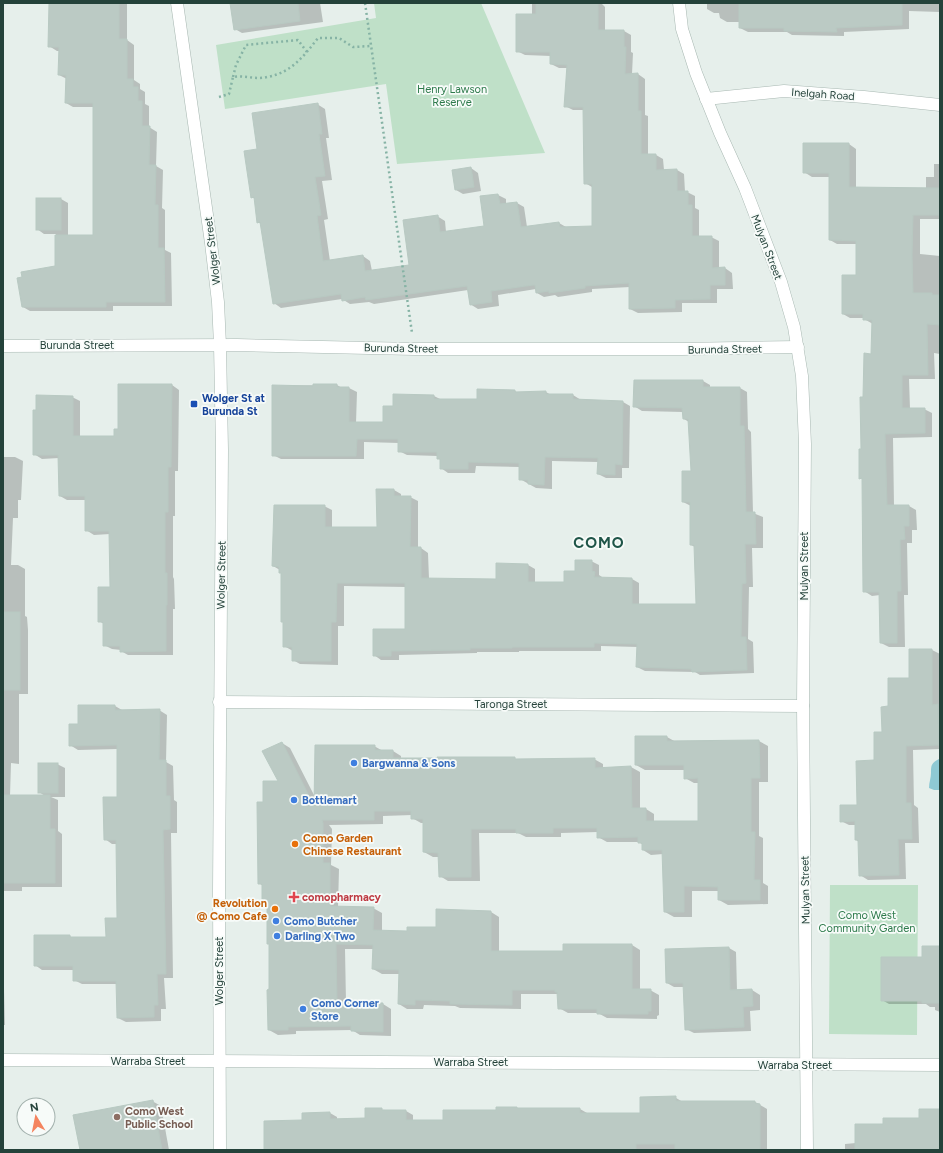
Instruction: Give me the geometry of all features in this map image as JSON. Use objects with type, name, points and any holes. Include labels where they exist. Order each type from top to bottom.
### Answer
[{"type":"street","name":"Wolger Street","points":[[177,3],[211,243],[218,302],[220,345],[222,458],[220,702],[220,1150]]},
{"type":"street","name":"Mulyan Street","points":[[679,3],[682,29],[696,73],[745,188],[781,282],[794,327],[802,376],[805,444],[803,706],[807,1150]]},
{"type":"street","name":"Inelgah Road","points":[[706,99],[784,92],[940,104]]},
{"type":"street","name":"Burunda Street","points":[[3,346],[220,345],[415,349],[798,348]]},
{"type":"street","name":"Taronga Street","points":[[220,702],[803,706]]},
{"type":"street","name":"Warraba Street","points":[[3,1060],[940,1065]]},
{"type":"path","points":[[365,3],[415,349]]},
{"type":"path","points":[[233,77],[267,78],[290,69],[307,52],[318,38],[339,38],[353,47],[371,46]]},
{"type":"path","points":[[219,97],[229,94],[236,65],[246,45],[298,40],[307,52]]},
{"type":"green space","name":"Henry Lawson Reserve","points":[[374,3],[481,3],[545,153],[397,164],[386,84],[225,109],[216,45],[376,18]]},
{"type":"green space","name":"Como West Community Garden","points":[[830,885],[918,885],[917,1035],[829,1034]],"holes":[[[881,957],[905,957],[905,1001],[881,1000]]]},
{"type":"water","points":[[939,759],[940,790],[934,790],[929,788],[931,767],[934,762]]},
{"type":"building","points":[[49,3],[119,3],[119,39],[127,39],[127,79],[133,79],[133,87],[138,87],[138,101],[142,101],[142,126],[150,126],[149,165],[156,165],[155,205],[158,205],[158,248],[164,248],[165,302],[106,302],[106,307],[22,307],[17,278],[22,277],[21,272],[55,266],[55,235],[93,235],[93,103],[65,103],[66,75],[58,75],[59,47],[48,47]]},
{"type":"building","points":[[230,3],[298,3],[300,21],[234,30]]},
{"type":"building","points":[[536,3],[598,3],[598,30],[624,30],[624,47],[626,47],[625,74],[638,73],[638,111],[641,111],[641,154],[656,154],[656,170],[677,169],[677,191],[688,191],[688,205],[692,205],[692,236],[712,236],[712,268],[725,267],[725,285],[710,285],[710,299],[675,300],[675,308],[629,309],[629,283],[585,286],[585,288],[549,293],[549,291],[536,293],[535,285],[533,285],[491,291],[492,302],[470,305],[467,286],[366,300],[365,297],[342,301],[341,294],[273,304],[260,222],[257,223],[254,197],[251,198],[244,151],[257,149],[252,113],[318,103],[322,134],[319,134],[325,176],[315,177],[321,215],[317,216],[323,261],[363,255],[365,271],[409,265],[403,220],[438,215],[440,232],[484,226],[480,196],[498,194],[500,204],[517,202],[521,227],[559,222],[560,227],[592,226],[592,184],[584,184],[583,107],[564,107],[567,65],[550,64],[550,52],[516,52],[516,14],[536,14]]},
{"type":"building","points":[[739,3],[902,3],[902,25],[836,28],[837,32],[784,31],[784,28],[739,28]]},
{"type":"building","points":[[803,143],[849,143],[849,187],[940,188],[940,215],[913,215],[912,255],[913,293],[932,293],[932,295],[940,295],[940,325],[927,324],[928,375],[902,375],[902,408],[925,408],[925,433],[885,434],[887,505],[909,505],[909,526],[904,526],[905,539],[900,540],[901,591],[897,591],[897,643],[880,643],[879,592],[863,592],[862,478],[859,479],[859,449],[861,449],[860,397],[863,397],[864,353],[871,354],[872,320],[863,320],[863,314],[842,314],[842,275],[856,275],[856,241],[829,240],[829,173],[803,173]]},
{"type":"building","points":[[471,167],[474,187],[455,190],[452,170]]},
{"type":"building","points":[[36,198],[61,198],[61,230],[36,230]]},
{"type":"building","points":[[634,380],[703,380],[703,387],[740,387],[740,426],[744,426],[746,512],[755,512],[756,544],[745,544],[746,583],[742,584],[741,637],[746,637],[747,670],[692,672],[691,669],[636,667],[637,644],[594,643],[594,647],[512,647],[470,648],[470,650],[391,651],[391,656],[373,656],[373,629],[405,629],[405,583],[337,583],[336,622],[331,622],[331,661],[292,661],[292,647],[283,647],[283,622],[281,622],[281,573],[279,573],[279,567],[272,566],[274,505],[325,505],[325,527],[377,527],[376,489],[394,489],[394,496],[411,496],[410,547],[421,547],[421,578],[496,579],[496,563],[528,564],[528,582],[564,582],[564,571],[575,571],[575,560],[592,560],[592,571],[595,572],[594,577],[632,578],[632,604],[696,604],[694,545],[690,545],[690,502],[682,502],[682,471],[691,471],[688,419],[683,419],[682,408],[633,407]]},
{"type":"building","points":[[118,384],[172,384],[171,467],[168,467],[168,512],[165,512],[165,573],[167,573],[166,651],[120,652],[120,646],[103,646],[103,622],[98,622],[98,587],[110,587],[109,531],[85,531],[85,496],[59,496],[58,455],[33,455],[33,410],[36,410],[36,395],[73,396],[73,436],[114,436],[114,429],[118,429]]},
{"type":"building","points":[[313,384],[337,384],[337,387],[349,387],[349,422],[383,422],[383,406],[393,406],[393,394],[434,395],[434,399],[477,399],[477,389],[515,390],[515,392],[546,391],[546,394],[573,394],[573,399],[623,401],[622,465],[615,464],[615,475],[597,474],[598,458],[545,457],[544,485],[528,484],[528,480],[519,480],[519,463],[468,462],[468,469],[440,469],[440,459],[437,459],[437,452],[398,452],[398,439],[357,439],[356,456],[272,456],[272,385],[313,386]]},
{"type":"building","points":[[3,612],[20,612],[20,690],[3,690]]},
{"type":"building","points":[[909,649],[932,649],[932,705],[938,704],[939,745],[906,746],[906,803],[911,803],[912,839],[898,839],[899,875],[859,876],[858,840],[855,840],[855,821],[840,822],[840,805],[857,805],[856,761],[874,760],[874,732],[882,732],[881,707],[888,706],[888,678],[909,678]]},
{"type":"building","points":[[78,705],[115,705],[115,710],[160,709],[159,760],[166,760],[166,796],[170,796],[170,829],[163,830],[166,974],[157,974],[158,1005],[154,1005],[154,1017],[117,1018],[116,981],[73,981],[73,966],[34,966],[34,935],[106,937],[105,918],[117,918],[116,840],[104,840],[103,797],[117,797],[117,745],[69,746],[69,724],[78,724]]},
{"type":"building","points":[[635,736],[667,736],[667,741],[759,740],[760,778],[751,778],[751,832],[755,832],[754,880],[760,880],[760,900],[718,900],[718,887],[684,886],[684,912],[664,912],[662,850],[642,850],[642,843],[638,843],[638,837],[597,838],[597,828],[553,828],[553,833],[516,833],[516,829],[471,829],[471,877],[439,877],[438,853],[423,852],[423,819],[411,819],[411,811],[374,811],[374,820],[322,820],[323,863],[330,863],[330,906],[374,907],[373,930],[407,931],[407,927],[436,927],[436,909],[491,911],[491,951],[563,951],[563,944],[632,944],[632,989],[651,989],[651,1011],[648,1011],[648,1014],[597,1014],[597,1009],[558,1009],[557,992],[555,992],[555,990],[512,990],[512,1005],[450,1004],[450,1001],[415,1000],[415,1005],[398,1004],[399,970],[372,969],[373,945],[336,944],[337,1002],[383,1003],[383,1032],[351,1031],[351,1026],[288,1027],[288,1030],[268,1030],[267,990],[269,989],[269,944],[267,944],[267,904],[262,904],[262,884],[258,884],[257,802],[263,802],[263,781],[278,781],[262,751],[282,742],[314,806],[315,745],[375,745],[375,750],[393,750],[393,758],[595,758],[595,768],[631,766],[632,808],[646,808],[646,821],[698,821],[698,778],[684,779],[684,765],[635,765]]},
{"type":"building","points":[[38,763],[58,763],[58,793],[38,793]]},
{"type":"building","points":[[3,795],[50,795],[50,829],[55,829],[55,883],[3,883]]},
{"type":"building","points":[[922,946],[940,946],[940,1003],[922,1003],[922,1001],[881,1001],[881,957],[922,957]]},
{"type":"building","points":[[729,947],[730,990],[752,989],[753,1006],[743,1007],[744,1027],[685,1030],[683,983],[666,983],[665,949]]},
{"type":"building","points":[[676,1096],[676,1101],[755,1101],[755,1103],[760,1104],[760,1150],[675,1149],[675,1144],[636,1144],[636,1150],[264,1150],[264,1121],[302,1120],[302,1113],[330,1112],[330,1119],[365,1118],[365,1108],[382,1108],[382,1110],[406,1110],[406,1120],[443,1120],[443,1110],[496,1110],[496,1107],[580,1108],[580,1113],[640,1113],[640,1097]]},
{"type":"building","points":[[153,1100],[162,1150],[80,1150],[73,1115]]},
{"type":"building","points":[[919,1109],[940,1109],[940,1150],[855,1150],[855,1124],[883,1124],[883,1118],[919,1118]]},
{"type":"place","name":"Wolger St at Burunda St","points":[[194,404]]},
{"type":"place","name":"Bargwanna & Sons","points":[[354,763]]},
{"type":"place","name":"Bottlemart","points":[[294,800]]},
{"type":"place","name":"Como Garden Chinese Restaurant","points":[[295,844]]},
{"type":"place","name":"comopharmacy","points":[[294,897]]},
{"type":"place","name":"Revolution @ Como Cafe","points":[[275,909]]},
{"type":"place","name":"Como Butcher","points":[[276,921]]},
{"type":"place","name":"Darling X Two","points":[[277,936]]},
{"type":"place","name":"Como Corner Store","points":[[303,1009]]},
{"type":"place","name":"Como West Public School","points":[[117,1117]]},
{"type":"district","name":"COMO","points":[[599,543]]}]
